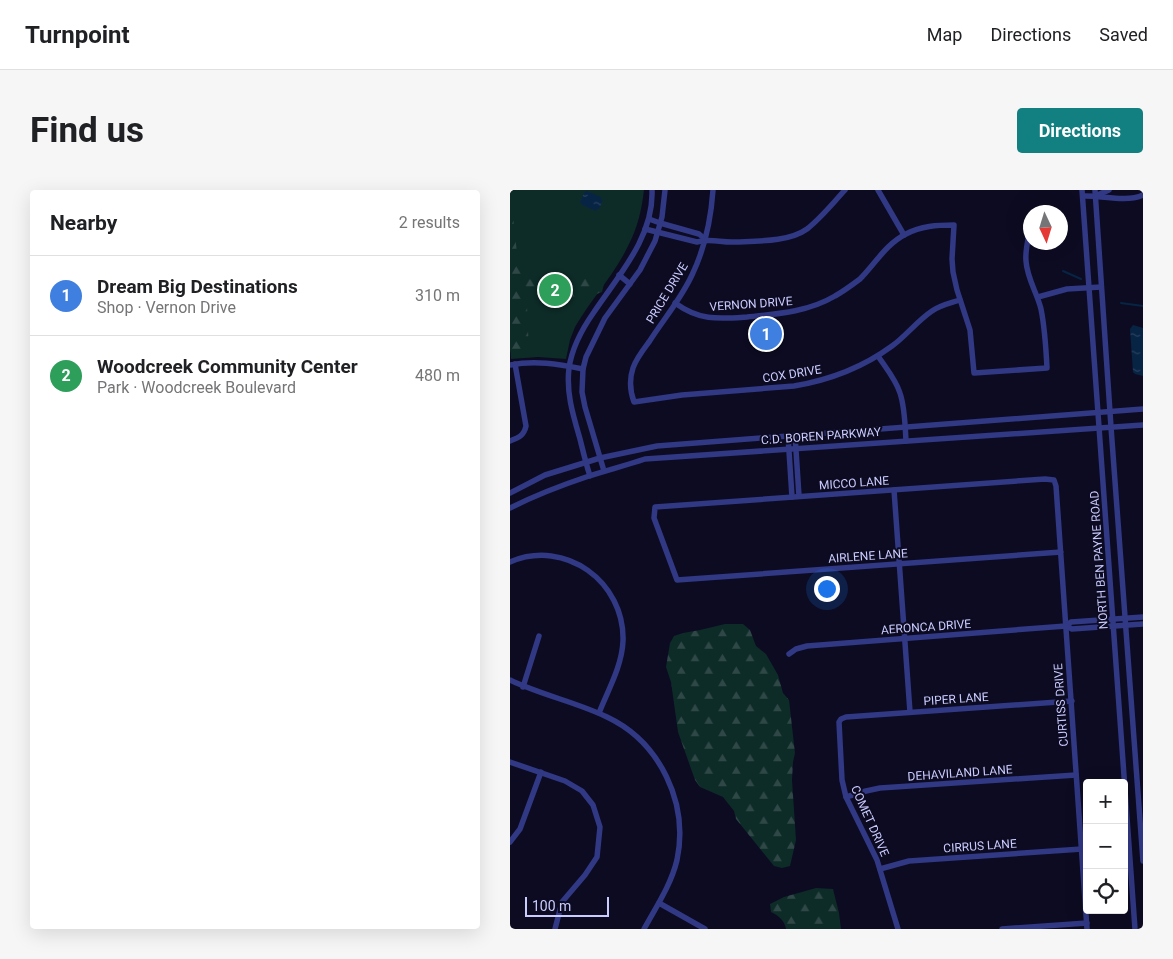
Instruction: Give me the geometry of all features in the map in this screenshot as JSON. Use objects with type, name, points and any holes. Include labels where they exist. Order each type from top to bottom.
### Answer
[{"type":"street","points":[[590,476],[569,399],[569,366],[574,347],[582,330],[637,246],[649,218],[652,190]]},
{"type":"street","points":[[604,472],[585,406],[582,380],[583,369],[586,357],[605,318],[640,270],[655,241],[660,223],[664,190]]},
{"type":"street","name":"PRICE DRIVE","points":[[634,402],[630,385],[633,367],[692,275],[706,240],[713,190]]},
{"type":"street","points":[[645,229],[697,242],[706,240],[734,242],[776,239],[794,235],[807,229],[845,190]]},
{"type":"street","points":[[878,190],[904,235]]},
{"type":"street","points":[[1082,193],[1109,190]]},
{"type":"street","name":"NORTH BEN PAYNE ROAD","points":[[1082,193],[1135,929]]},
{"type":"street","points":[[1095,193],[1113,199],[1143,195]]},
{"type":"street","name":"NORTH BEN PAYNE ROAD","points":[[1095,193],[1143,861]]},
{"type":"street","points":[[649,218],[699,234],[706,240]]},
{"type":"street","name":"VERNON DRIVE","points":[[674,303],[695,315],[714,319],[774,315],[810,307],[850,287],[890,245],[904,235],[926,227],[954,225],[953,272],[960,300]]},
{"type":"street","points":[[960,300],[970,330],[974,373],[1047,368],[1044,324],[1038,297],[1026,262],[1027,250]]},
{"type":"street","points":[[619,275],[630,284]]},
{"type":"street","points":[[1038,297],[1067,289],[1101,287]]},
{"type":"street","name":"COX DRIVE","points":[[634,402],[682,395],[803,385],[826,379],[850,371],[878,356],[934,310],[960,300]]},
{"type":"street","points":[[878,356],[899,390],[903,404],[906,441]]},
{"type":"street","points":[[510,441],[520,437],[526,426],[512,364],[535,362],[583,369]]},
{"type":"street","name":"C.D. BOREN PARKWAY","points":[[510,493],[546,475],[586,462],[657,446],[1143,409]]},
{"type":"street","name":"C.D. BOREN PARKWAY","points":[[510,508],[529,498],[645,458],[1143,424]]},
{"type":"street","points":[[795,435],[796,496]]},
{"type":"street","points":[[788,436],[796,496]]},
{"type":"street","name":"MICCO LANE","points":[[677,580],[654,518],[655,507],[1045,479],[1054,480]]},
{"type":"street","name":"CURTISS DRIVE","points":[[1054,480],[1061,552],[1087,926]]},
{"type":"street","points":[[894,490],[910,712]]},
{"type":"street","name":"AIRLENE LANE","points":[[677,580],[1061,552]]},
{"type":"street","points":[[510,562],[536,555],[554,556],[570,560],[585,568],[596,577],[610,594],[620,616],[623,632],[622,646],[618,664],[599,713]]},
{"type":"street","name":"AERONCA DRIVE","points":[[1126,622],[1143,617]]},
{"type":"street","name":"AERONCA DRIVE","points":[[789,654],[796,649],[807,646],[1066,626],[1071,622],[1126,622],[1143,624]]},
{"type":"street","points":[[523,687],[539,636]]},
{"type":"street","points":[[510,680],[523,687],[599,713],[613,720],[640,740],[660,764],[673,792],[679,821],[678,851],[671,879],[644,929]]},
{"type":"street","name":"PIPER LANE","points":[[841,719],[910,712],[1072,701]]},
{"type":"street","name":"COMET DRIVE","points":[[841,719],[838,726],[842,780],[846,797],[880,869],[898,929]]},
{"type":"street","points":[[510,762],[565,781],[582,791],[593,805],[600,827],[596,857],[585,875],[562,902],[555,929]]},
{"type":"street","points":[[510,842],[520,829],[541,772]]},
{"type":"street","name":"DEHAVILAND LANE","points":[[846,797],[880,788],[1076,775]]},
{"type":"street","name":"CIRRUS LANE","points":[[880,869],[909,861],[1082,849]]},
{"type":"street","points":[[659,903],[705,929]]},
{"type":"street","points":[[1002,929],[1087,926]]},
{"type":"green space","points":[[510,190],[644,190],[633,236],[618,264],[575,327],[566,359],[538,357],[511,359]]},
{"type":"green space","points":[[510,190],[518,262],[524,275],[534,282],[600,278],[604,284],[602,292],[583,297],[544,294],[531,296],[527,305],[529,354],[520,358],[512,355],[510,350]]},
{"type":"green space","points":[[725,624],[743,624],[750,630],[756,646],[766,654],[778,675],[783,693],[789,700],[795,753],[792,780],[796,840],[790,866],[782,868],[774,866],[736,819],[734,811],[723,797],[700,787],[695,780],[678,732],[671,682],[666,667],[670,643],[674,636]]},
{"type":"green space","points":[[816,888],[833,889],[841,929],[786,929],[781,919],[771,912],[770,904],[784,897]]},
{"type":"water","points":[[587,191],[601,197],[603,200],[596,211],[582,205],[580,202]]},
{"type":"water","points":[[1133,325],[1143,328],[1143,376],[1133,372],[1130,329]]},
{"type":"waterway","points":[[1063,271],[1081,279]]},
{"type":"waterway","points":[[1121,303],[1143,306]]},
{"type":"place","name":"Woodcreek Community Center","points":[[555,290]]},
{"type":"place","name":"Dream Big Destinations","points":[[766,334]]}]
